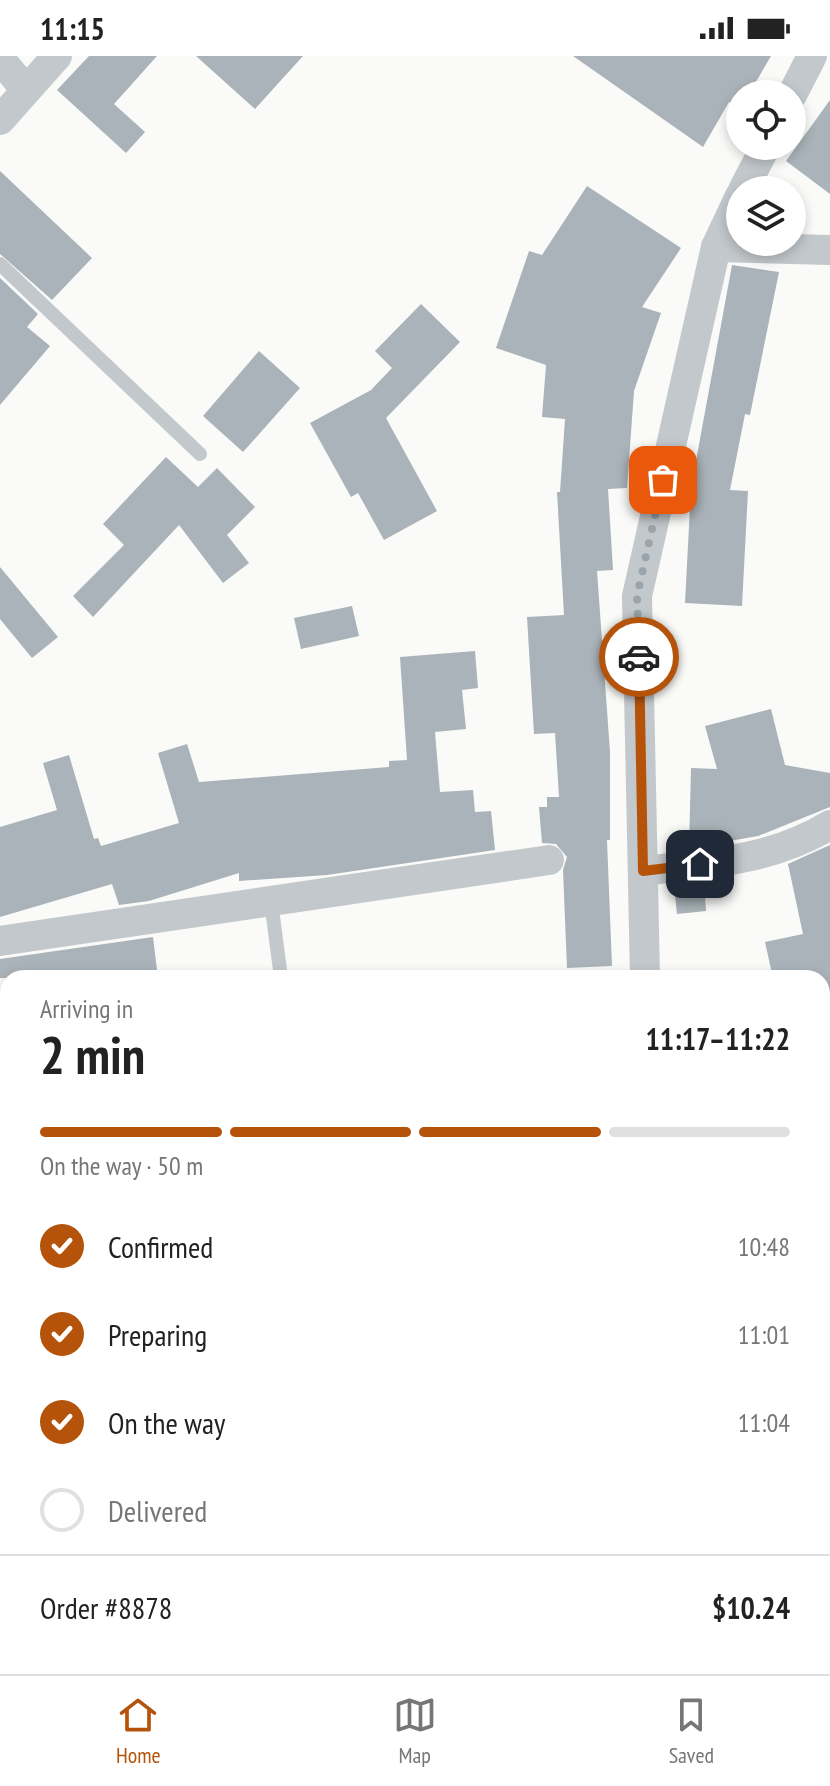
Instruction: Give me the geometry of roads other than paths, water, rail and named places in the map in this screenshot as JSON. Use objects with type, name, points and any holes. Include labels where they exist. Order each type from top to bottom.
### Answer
[{"type":"street","points":[[0,120],[57,56]]},
{"type":"street","points":[[800,80],[812,56]]},
{"type":"street","points":[[0,59],[26,90]]},
{"type":"street","points":[[645,970],[637,596],[716,247],[726,226]]},
{"type":"street","points":[[716,247],[830,250]]},
{"type":"street","points":[[643,871],[756,858],[805,840],[830,825]]},
{"type":"street","points":[[0,941],[549,860]]},
{"type":"lane","points":[[0,264],[200,454]]},
{"type":"lane","points":[[271,901],[280,970]]}]
